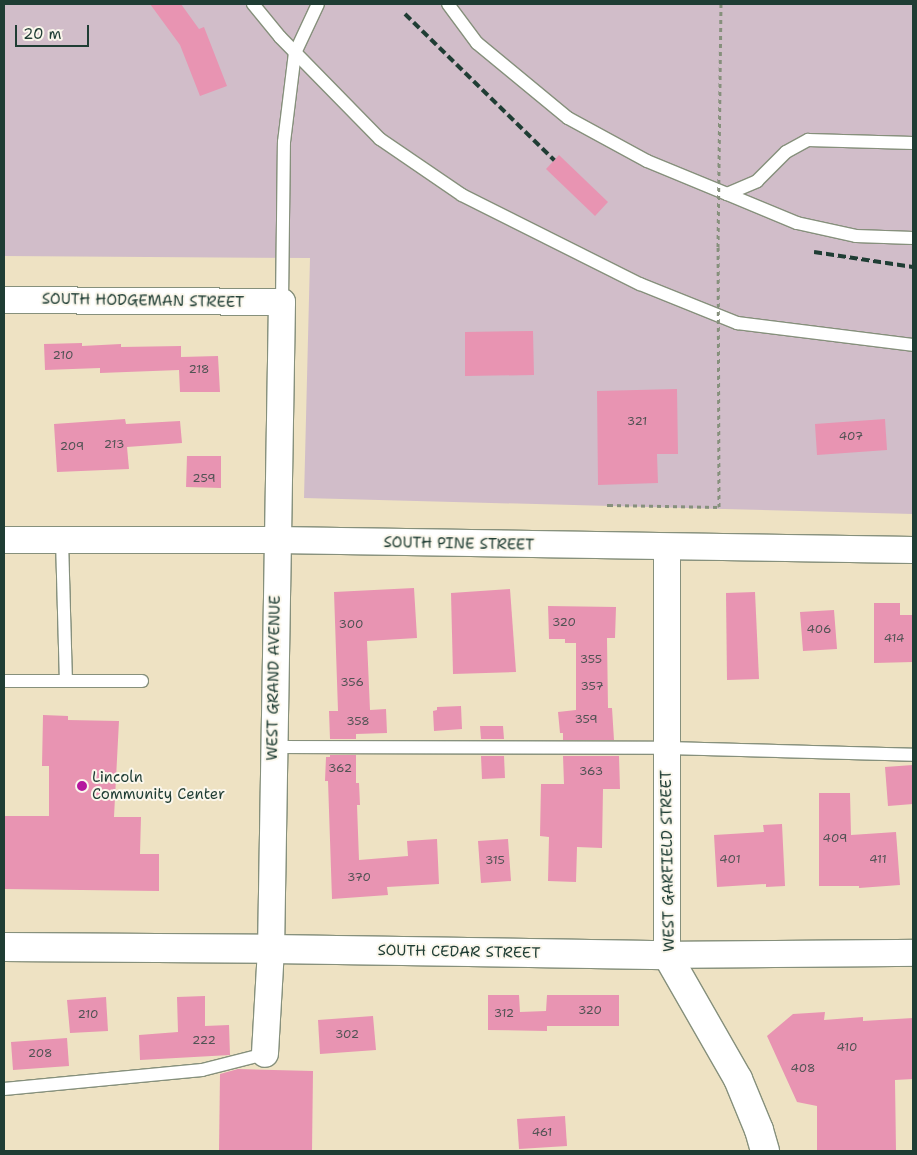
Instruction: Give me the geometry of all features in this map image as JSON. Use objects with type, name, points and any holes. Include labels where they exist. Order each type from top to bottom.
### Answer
[{"type":"street","name":"SOUTH HODGEMAN STREET","points":[[4,300],[282,302]]},
{"type":"street","name":"WEST GRAND AVENUE","points":[[265,1054],[270,949],[276,540],[282,302]]},
{"type":"street","name":"SOUTH PINE STREET","points":[[4,540],[276,540],[667,548],[913,550]]},
{"type":"street","name":"WEST GARFIELD STREET","points":[[667,548],[667,955],[738,1079],[760,1130],[765,1151]]},
{"type":"street","name":"SOUTH CEDAR STREET","points":[[4,947],[667,955],[913,953]]},
{"type":"lane","points":[[253,4],[295,53],[380,139],[454,190],[640,284],[737,323],[913,345]]},
{"type":"lane","points":[[282,302],[284,142],[295,53],[318,4]]},
{"type":"lane","points":[[448,4],[477,43],[568,118],[647,161],[797,224],[856,236],[913,238]]},
{"type":"lane","points":[[727,194],[757,182],[786,152],[808,140],[913,143]]},
{"type":"lane","points":[[62,540],[66,681]]},
{"type":"lane","points":[[4,681],[142,680]]},
{"type":"lane","points":[[273,747],[667,748],[913,754]]},
{"type":"lane","points":[[4,1089],[202,1070],[265,1054]]},
{"type":"path","points":[[608,505],[719,507],[718,247],[721,4]]},
{"type":"shaded area","points":[[4,4],[913,4],[913,514],[304,498],[310,258],[4,256]]},
{"type":"building","points":[[150,4],[181,4],[199,29],[204,27],[227,86],[200,96],[180,45]]},
{"type":"building","points":[[559,155],[608,202],[595,216],[546,169]]},
{"type":"building","points":[[533,331],[534,375],[465,376],[465,332]]},
{"type":"building","points":[[82,343],[82,346],[121,344],[121,347],[181,346],[181,357],[218,356],[220,392],[180,392],[179,370],[100,373],[100,368],[45,370],[44,344]]},
{"type":"building","points":[[677,389],[678,454],[657,454],[658,483],[598,485],[597,391]]},
{"type":"building","points":[[125,419],[126,424],[180,421],[182,443],[127,447],[129,469],[57,472],[54,424]]},
{"type":"building","points":[[885,419],[887,450],[817,455],[815,424]]},
{"type":"building","points":[[187,456],[221,456],[221,488],[186,487]]},
{"type":"building","points":[[414,588],[417,638],[367,641],[370,710],[386,709],[387,733],[356,734],[356,739],[330,739],[329,711],[338,711],[334,592]]},
{"type":"building","points":[[510,589],[516,672],[453,674],[451,593]]},
{"type":"building","points":[[755,592],[759,679],[727,680],[726,593]]},
{"type":"building","points":[[874,603],[900,603],[900,615],[913,615],[913,662],[874,663]]},
{"type":"building","points":[[548,606],[616,607],[615,638],[607,638],[608,708],[612,708],[614,740],[563,740],[563,733],[560,733],[558,712],[576,710],[576,643],[565,643],[565,639],[549,639]]},
{"type":"building","points":[[834,610],[837,649],[803,651],[800,612]]},
{"type":"building","points":[[461,706],[462,729],[434,731],[433,711],[437,710],[437,707]]},
{"type":"building","name":"Lincoln Community Center","points":[[43,715],[68,716],[68,720],[119,721],[114,817],[141,817],[140,854],[159,854],[159,891],[4,889],[4,816],[49,816],[49,766],[42,766]]},
{"type":"building","points":[[480,726],[503,726],[504,739],[481,739]]},
{"type":"building","points":[[330,755],[356,755],[356,783],[359,783],[360,805],[357,805],[359,860],[408,856],[407,841],[437,839],[439,884],[387,887],[388,895],[332,899],[328,781],[325,781],[326,757],[330,757]]},
{"type":"building","points":[[481,756],[504,756],[505,778],[482,779]]},
{"type":"building","points":[[563,756],[619,756],[620,789],[603,789],[602,848],[577,847],[576,882],[548,881],[549,837],[540,836],[541,784],[564,784]]},
{"type":"building","points":[[913,765],[913,804],[888,806],[885,767]]},
{"type":"building","points":[[819,793],[850,793],[851,835],[896,832],[900,885],[859,888],[859,886],[819,886]]},
{"type":"building","points":[[782,824],[785,886],[766,887],[766,884],[717,887],[714,835],[764,832],[763,825]]},
{"type":"building","points":[[508,839],[511,881],[481,883],[478,841]]},
{"type":"building","points":[[488,995],[519,995],[520,1012],[546,1011],[547,995],[619,995],[619,1026],[547,1026],[547,1031],[488,1030]]},
{"type":"building","points":[[205,996],[205,1026],[229,1025],[230,1055],[140,1060],[139,1035],[178,1032],[177,997]]},
{"type":"building","points":[[106,997],[108,1031],[70,1033],[67,1000]]},
{"type":"building","points":[[825,1012],[824,1020],[863,1017],[863,1021],[913,1018],[913,1079],[895,1080],[896,1151],[817,1151],[817,1106],[797,1102],[767,1036],[793,1014]]},
{"type":"building","points":[[373,1016],[376,1050],[320,1054],[318,1020]]},
{"type":"building","points":[[67,1038],[69,1066],[13,1070],[11,1042]]},
{"type":"building","points":[[238,1069],[313,1071],[312,1151],[219,1151],[220,1074]]},
{"type":"building","points":[[565,1116],[567,1146],[519,1149],[517,1119]]},
{"type":"railway","points":[[405,14],[554,160]]},
{"type":"railway","points":[[814,252],[913,267]]},
{"type":"place","name":"Lincoln Community Center","points":[[82,786]]}]
